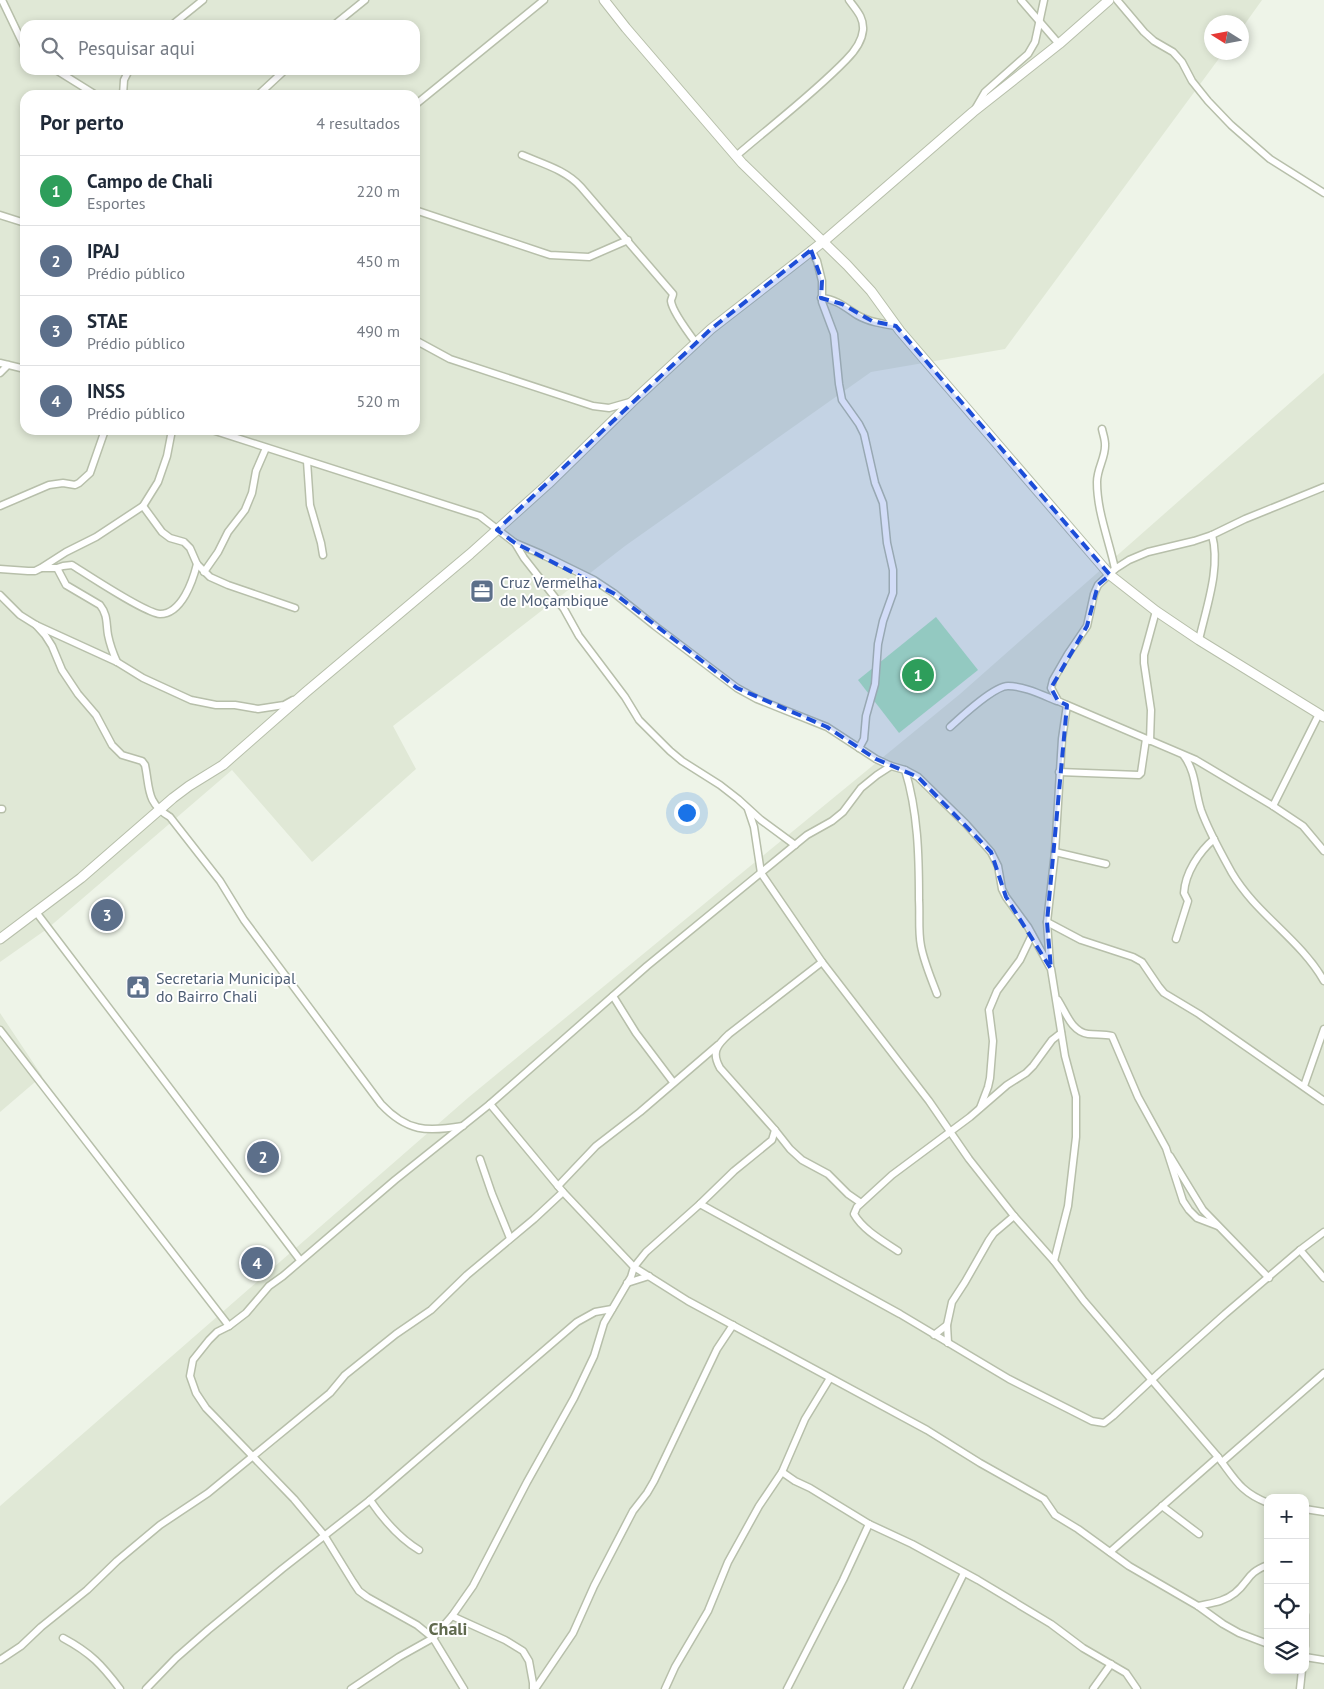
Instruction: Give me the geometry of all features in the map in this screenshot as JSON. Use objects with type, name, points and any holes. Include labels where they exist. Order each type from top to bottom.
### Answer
[{"type":"street","points":[[2,0],[20,38]]},
{"type":"street","points":[[178,20],[202,0]]},
{"type":"street","points":[[340,20],[365,0]]},
{"type":"street","points":[[420,101],[544,0]]},
{"type":"street","points":[[604,0],[736,156],[805,226],[824,241],[871,292],[896,326],[1112,572],[1156,611],[1199,640],[1322,716],[1273,806]]},
{"type":"street","points":[[736,156],[847,59],[859,42],[863,31],[862,18],[849,0]]},
{"type":"street","points":[[1021,0],[1059,44]]},
{"type":"street","points":[[973,112],[976,104],[992,84],[1028,54],[1035,42],[1044,0]]},
{"type":"street","points":[[0,939],[81,878],[189,786],[223,765],[497,530],[711,330],[824,241],[973,112],[1059,44],[1109,0]]},
{"type":"street","points":[[1118,0],[1144,32],[1154,41],[1173,52],[1182,62],[1192,81],[1231,125],[1270,159],[1324,193]]},
{"type":"street","points":[[64,75],[88,90]]},
{"type":"street","points":[[123,90],[126,75]]},
{"type":"street","points":[[263,90],[279,75]]},
{"type":"street","points":[[522,155],[573,177],[673,294],[671,300],[674,309],[685,329],[696,343]]},
{"type":"street","points":[[420,212],[550,255],[588,257],[628,240]]},
{"type":"street","points":[[0,215],[20,221]]},
{"type":"street","points":[[812,250],[822,281],[821,298],[834,334],[842,400],[864,434],[875,483],[883,503],[887,543],[894,570],[892,592],[878,644],[876,684],[866,716],[864,740],[859,748]]},
{"type":"street","points":[[821,298],[830,298],[872,321],[896,326]]},
{"type":"street","points":[[420,343],[450,359],[593,406],[609,408],[632,402]]},
{"type":"street","points":[[0,363],[20,368]]},
{"type":"street","points":[[0,373],[8,365]]},
{"type":"street","points":[[1102,429],[1105,445],[1097,473],[1097,484],[1102,523],[1111,549],[1112,572]]},
{"type":"street","points":[[0,506],[49,485],[63,483],[75,485],[79,483],[90,473],[103,435]]},
{"type":"street","points":[[0,569],[35,571],[66,552],[96,537],[143,506],[158,482],[167,456],[171,435]]},
{"type":"street","points":[[227,435],[478,516],[515,543],[568,567],[608,589],[737,688],[758,699],[827,727],[891,766],[905,770],[918,777],[949,806],[991,852],[996,860],[1002,889],[1032,935],[1051,969]]},
{"type":"street","points":[[204,572],[218,552],[228,532],[246,510],[256,471],[266,448]]},
{"type":"street","points":[[307,461],[310,505],[323,555]]},
{"type":"street","points":[[1058,701],[1051,688],[1053,680],[1072,647],[1088,626],[1094,594],[1098,585],[1112,572],[1129,560],[1148,552],[1212,535],[1245,519],[1324,487]]},
{"type":"street","points":[[143,506],[162,532],[170,538],[184,542],[190,548],[197,564],[204,572],[228,585],[295,608]]},
{"type":"street","points":[[1199,640],[1214,572],[1216,555],[1212,535]]},
{"type":"street","points":[[515,543],[524,558],[564,609],[579,636],[626,697],[639,720],[670,751],[698,772],[720,785],[761,820],[795,845]]},
{"type":"street","points":[[41,568],[57,568],[72,565],[140,605],[160,614],[172,610],[186,595],[197,564]]},
{"type":"street","points":[[57,568],[66,585],[100,605],[104,610],[112,651],[117,662]]},
{"type":"street","points":[[0,596],[20,615],[36,625],[117,662],[161,687],[191,700],[216,705],[235,705],[258,709],[284,705],[301,697]]},
{"type":"street","points":[[1059,772],[1139,775],[1141,773],[1148,740],[1151,710],[1144,655],[1156,611]]},
{"type":"street","points":[[36,625],[45,635],[62,670],[78,694],[96,715],[112,745],[122,755],[142,762],[145,765],[149,794],[159,811],[170,817],[220,881],[244,920],[356,1072],[393,1117],[406,1124],[430,1130],[463,1126]]},
{"type":"street","points":[[950,727],[993,692],[1002,687],[1009,686],[1026,690],[1058,701],[1213,769],[1303,826],[1324,851]]},
{"type":"street","points":[[1054,1261],[1068,1206],[1076,1137],[1076,1097],[1060,1033],[1047,922],[1055,852],[1062,738],[1067,705]]},
{"type":"street","points":[[1183,755],[1192,769],[1200,808],[1233,874],[1246,891],[1303,952],[1324,981]]},
{"type":"street","points":[[464,1689],[433,1638],[417,1625],[367,1597],[360,1590],[324,1535],[294,1499],[206,1408],[196,1394],[190,1376],[190,1368],[199,1352],[218,1332],[229,1326],[250,1309],[269,1286],[395,1180],[490,1104],[613,996],[760,873],[807,835],[832,821],[843,812],[861,788],[877,774],[891,766]]},
{"type":"street","points":[[905,770],[916,817],[920,900],[918,930],[921,947],[937,994]]},
{"type":"street","points":[[748,809],[754,827],[760,873],[822,962],[929,1101],[969,1159],[1014,1216],[1054,1261],[1084,1301],[1220,1460],[1237,1483],[1247,1493],[1264,1501]]},
{"type":"street","points":[[1176,939],[1188,901],[1184,893],[1186,883],[1202,850],[1214,839]]},
{"type":"street","points":[[1055,852],[1106,864]]},
{"type":"street","points":[[36,912],[300,1260]]},
{"type":"street","points":[[1047,922],[1080,940],[1133,957],[1142,962],[1164,993],[1199,1014],[1324,1101]]},
{"type":"street","points":[[979,1109],[988,1088],[994,1041],[989,1010],[997,991],[1020,960],[1032,935]]},
{"type":"street","points":[[558,1186],[596,1146],[640,1112],[673,1082],[772,1000],[822,962]]},
{"type":"street","points":[[613,996],[636,1033],[673,1082]]},
{"type":"street","points":[[1056,997],[1075,1029],[1081,1033],[1112,1036],[1138,1097],[1203,1210],[1269,1278]]},
{"type":"street","points":[[1304,1086],[1324,1029]]},
{"type":"street","points":[[0,1030],[229,1326]]},
{"type":"street","points":[[898,1251],[877,1237],[857,1219],[854,1214],[855,1209],[892,1175],[979,1109],[1007,1085],[1026,1073],[1052,1040],[1060,1033]]},
{"type":"street","points":[[718,1044],[716,1057],[720,1068],[790,1149],[802,1160],[828,1174],[848,1194],[861,1203]]},
{"type":"street","points":[[490,1104],[563,1192],[634,1267],[688,1301],[927,1430],[980,1463],[1044,1499],[1055,1515],[1129,1566],[1198,1606],[1223,1624],[1239,1633],[1264,1642]]},
{"type":"street","points":[[350,1689],[399,1657],[433,1638],[452,1616],[473,1586],[527,1482],[574,1398],[594,1356],[604,1323],[628,1282],[634,1267],[646,1252],[734,1171],[772,1140],[775,1130]]},
{"type":"street","points":[[1166,1148],[1183,1201],[1189,1210],[1203,1221],[1218,1226]]},
{"type":"street","points":[[480,1159],[510,1238]]},
{"type":"street","points":[[0,1660],[21,1646],[143,1539],[174,1515],[208,1493],[330,1392],[345,1375],[396,1334],[431,1310],[467,1275],[534,1220],[563,1192]]},
{"type":"street","points":[[700,1204],[1009,1379],[1100,1424],[1113,1416],[1159,1373],[1300,1250],[1324,1232]]},
{"type":"street","points":[[948,1343],[947,1325],[952,1302],[994,1233],[1014,1216]]},
{"type":"street","points":[[1300,1250],[1324,1278]]},
{"type":"street","points":[[628,1282],[649,1276]]},
{"type":"street","points":[[146,1689],[176,1658],[208,1630],[370,1500],[577,1322],[595,1312],[612,1309]]},
{"type":"street","points":[[934,1335],[947,1325]]},
{"type":"street","points":[[534,1689],[573,1633],[623,1529],[654,1481],[718,1349],[733,1326]]},
{"type":"street","points":[[1110,1552],[1162,1506],[1324,1373]]},
{"type":"street","points":[[665,1689],[678,1661],[708,1611],[728,1562],[759,1506],[782,1472],[805,1419],[830,1378]]},
{"type":"street","points":[[782,1472],[869,1524],[912,1544],[1051,1624],[1083,1648],[1126,1673],[1137,1689]]},
{"type":"street","points":[[370,1500],[380,1515],[410,1544],[419,1550]]},
{"type":"street","points":[[1162,1506],[1199,1534]]},
{"type":"street","points":[[1309,1510],[1324,1512]]},
{"type":"street","points":[[787,1689],[843,1580],[869,1524]]},
{"type":"street","points":[[1198,1606],[1227,1598],[1237,1592],[1249,1575],[1264,1566]]},
{"type":"street","points":[[907,1689],[964,1573]]},
{"type":"street","points":[[452,1616],[505,1640],[523,1651],[529,1662],[534,1689]]},
{"type":"street","points":[[64,1638],[82,1648],[97,1660],[120,1689]]},
{"type":"street","points":[[1309,1658],[1324,1660]]},
{"type":"street","points":[[1093,1689],[1111,1664]]},
{"type":"street","points":[[1300,1689],[1302,1674]]},
{"type":"highlighted area","points":[[811,250],[822,281],[821,298],[842,304],[872,321],[896,326],[1110,575],[1098,585],[1087,626],[1051,688],[1058,701],[1067,705],[1047,922],[1051,969],[1006,897],[991,852],[918,777],[876,759],[827,727],[737,688],[615,594],[515,543],[497,530],[711,329]]},
{"type":"shaded area","points":[[0,0],[1262,0],[1249,18],[1249,15],[1204,15],[1204,60],[1218,60],[1005,349],[871,372],[625,546],[393,726],[416,769],[312,862],[232,770],[47,929],[0,962]]},
{"type":"shaded area","points":[[1324,373],[1324,1689],[0,1689],[0,1506],[469,1097],[960,694]]},
{"type":"shaded area","points":[[0,1013],[42,1076],[0,1112]]},
{"type":"green space","points":[[936,617],[978,670],[899,733],[858,680]]},
{"type":"place","name":"Cruz Vermelha de Moçambique","points":[[482,591]]},
{"type":"place","name":"Campo de Chali","points":[[918,675]]},
{"type":"place","name":"STAE","points":[[107,915]]},
{"type":"place","name":"Secretaria Municipal do Bairro Chali","points":[[138,987]]},
{"type":"place","name":"IPAJ","points":[[263,1157]]},
{"type":"place","name":"INSS","points":[[257,1263]]},
{"type":"district","name":"Chali","points":[[448,1629]]}]
